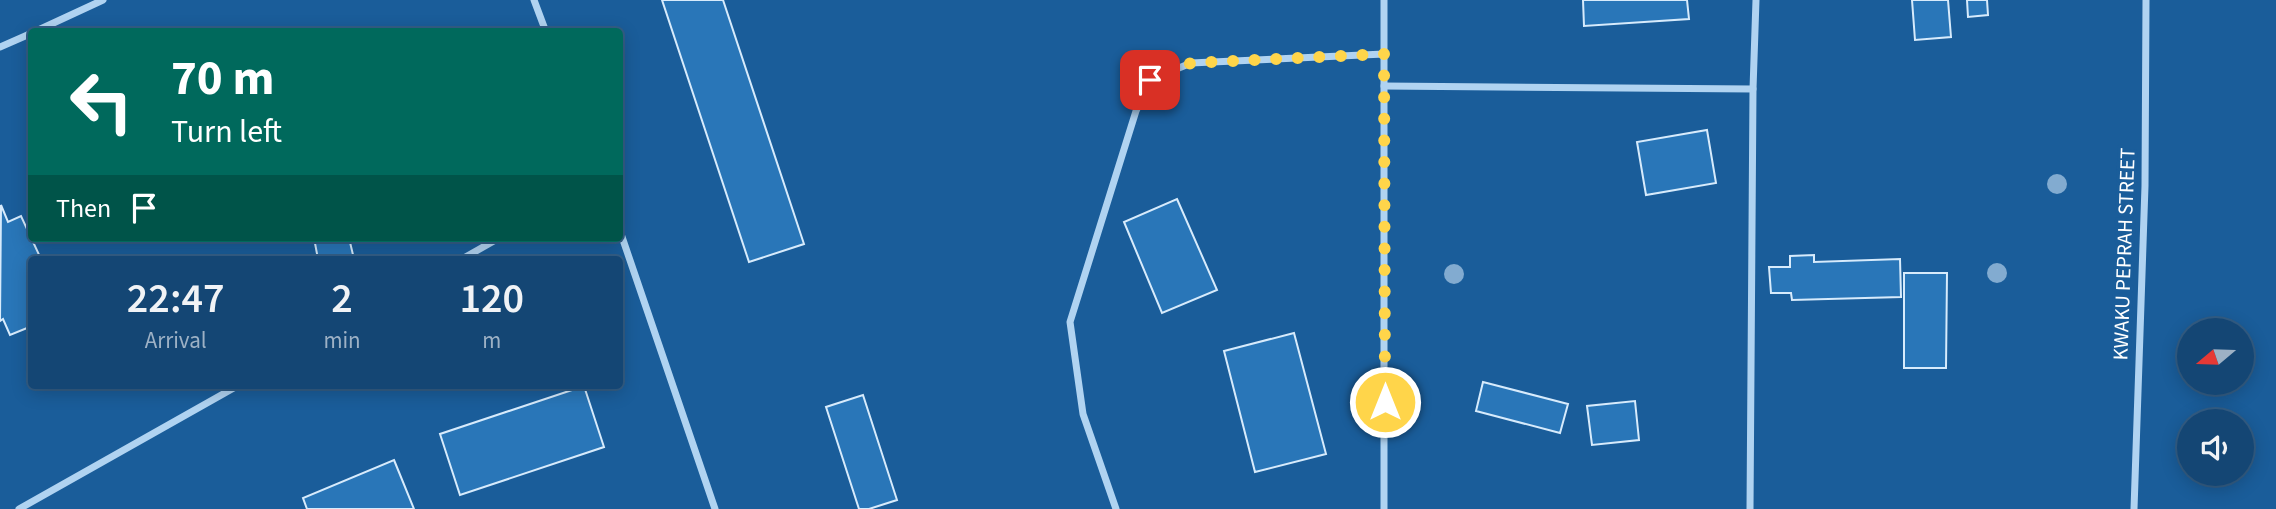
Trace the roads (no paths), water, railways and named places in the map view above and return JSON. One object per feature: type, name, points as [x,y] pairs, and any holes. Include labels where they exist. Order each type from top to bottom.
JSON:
[{"type":"street","points":[[42,28],[103,0]]},
{"type":"street","points":[[534,0],[544,28]]},
{"type":"street","points":[[1384,0],[1384,509]]},
{"type":"street","points":[[1749,509],[1756,0]]},
{"type":"street","name":"KWAKU PEPRAH STREET","points":[[2134,509],[2145,186],[2146,0]]},
{"type":"street","points":[[0,47],[28,34]]},
{"type":"street","points":[[1116,509],[1083,414],[1070,322],[1136,111],[1150,80],[1191,63],[1384,54]]},
{"type":"street","points":[[1384,86],[1753,89]]},
{"type":"street","points":[[623,240],[715,509]]},
{"type":"street","points":[[467,256],[492,242]]},
{"type":"street","points":[[19,509],[232,389]]}]
